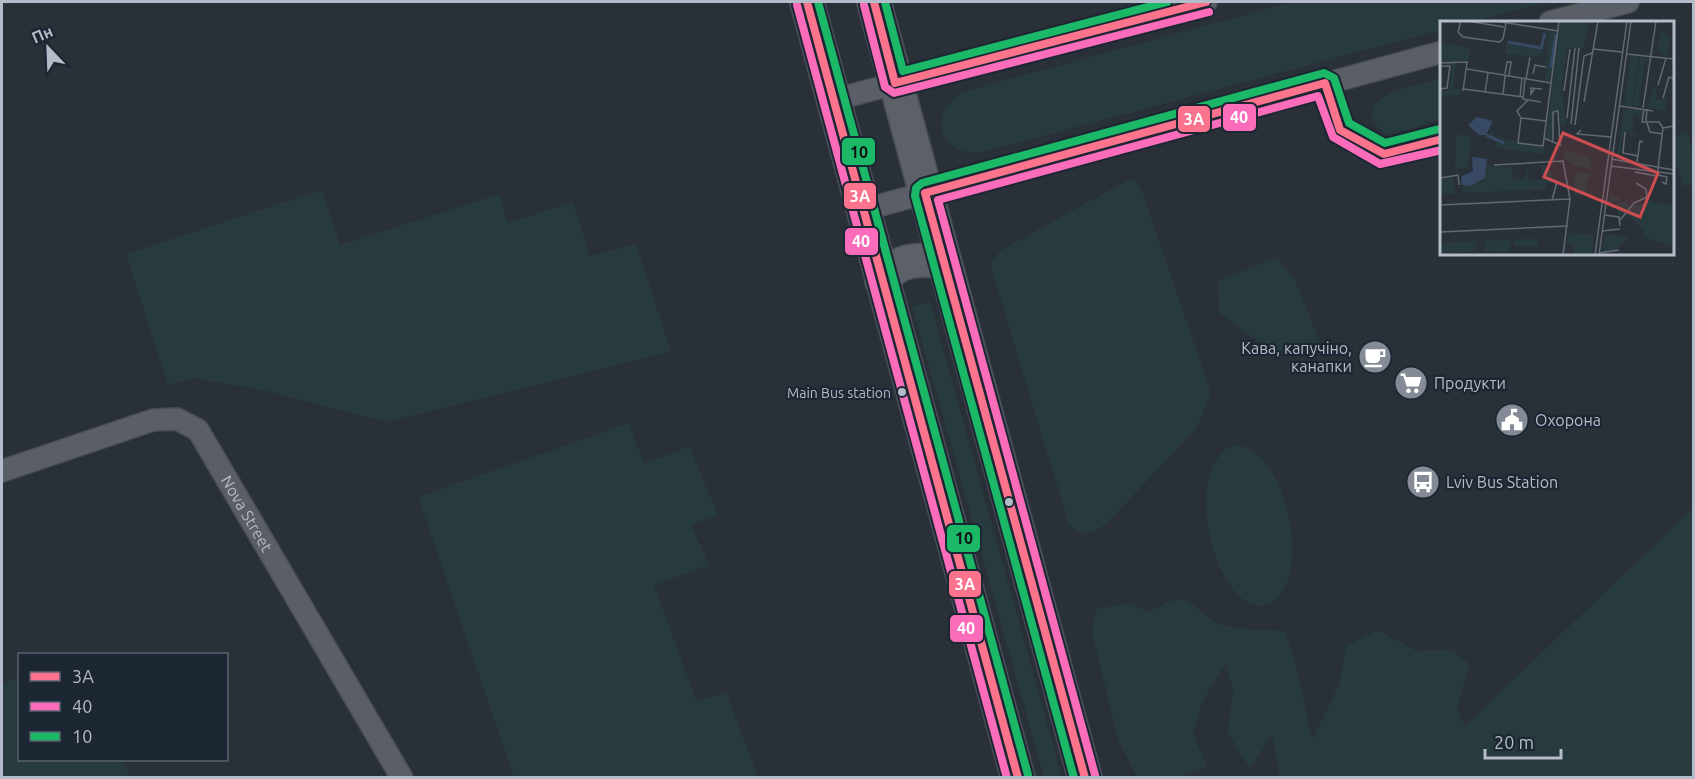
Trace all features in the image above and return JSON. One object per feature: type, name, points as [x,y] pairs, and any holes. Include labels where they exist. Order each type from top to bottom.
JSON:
[{"type":"main road","points":[[807,2],[1018,777]]},
{"type":"main road","points":[[874,2],[1085,777]]},
{"type":"main road","points":[[882,280],[890,269],[906,261],[944,261]]},
{"type":"street","points":[[833,100],[1206,2]]},
{"type":"street","points":[[1554,21],[1628,2]]},
{"type":"street","points":[[863,210],[1440,53]]},
{"type":"street","name":"Nova Street","points":[[2,471],[153,420],[177,419],[198,430],[402,777]]},
{"type":"green space","points":[[1292,2],[1549,2],[1474,21],[1440,21],[1440,30],[983,152],[968,152],[957,148],[948,142],[943,133],[941,123],[944,112],[951,101],[962,92]]},
{"type":"green space","points":[[1440,79],[1440,120],[1389,135],[1379,129],[1372,117],[1374,105],[1389,94]]},
{"type":"green space","points":[[1687,131],[1693,155],[1693,183],[1684,187],[1674,158],[1674,138]]},
{"type":"green space","points":[[1135,180],[1143,194],[1211,393],[1196,429],[1108,522],[1096,531],[1082,534],[1069,525],[990,264],[1001,250],[1126,181]]},
{"type":"green space","points":[[322,190],[340,245],[499,194],[508,223],[573,202],[590,256],[636,244],[671,352],[385,422],[267,391],[193,378],[168,385],[126,254]]},
{"type":"green space","points":[[1276,257],[1295,280],[1320,342],[1302,349],[1276,354],[1219,313],[1218,281]]},
{"type":"green space","points":[[930,302],[1062,777],[1044,777],[912,306]]},
{"type":"green space","points":[[629,423],[644,464],[689,446],[718,515],[691,525],[709,565],[654,585],[697,702],[726,692],[758,777],[514,777],[418,497]]},
{"type":"green space","points":[[1233,445],[1253,451],[1269,468],[1282,492],[1290,520],[1292,549],[1290,575],[1281,595],[1265,605],[1248,602],[1232,588],[1219,566],[1210,538],[1206,509],[1208,482],[1217,459]]},
{"type":"green space","points":[[1693,508],[1693,777],[1280,777],[1272,735],[1250,769],[1228,733],[1233,691],[1226,664],[1203,700],[1193,733],[1207,766],[1180,777],[1137,777],[1118,739],[1092,632],[1096,609],[1128,603],[1149,612],[1174,600],[1182,600],[1189,602],[1211,619],[1229,627],[1285,631],[1297,669],[1312,740],[1340,682],[1346,646],[1378,630],[1417,651],[1453,650],[1470,665],[1457,707],[1465,726]]},
{"type":"green space","points":[[18,676],[18,761],[122,761],[130,777],[2,777],[2,684]]},
{"type":"transit line","name":"3А","points":[[807,2],[1018,778]]},
{"type":"transit line","name":"10","points":[[818,2],[1028,775]]},
{"type":"transit line","name":"3А","points":[[874,2],[895,83],[1206,2]]},
{"type":"transit line","name":"10","points":[[885,2],[903,71],[1167,2]]},
{"type":"transit line","name":"40","points":[[797,5],[1007,778]]},
{"type":"transit line","name":"40","points":[[864,5],[885,87],[894,93],[1209,12]]},
{"type":"transit line","name":"10","points":[[1074,778],[915,196],[916,188],[922,183],[1324,73],[1334,78],[1349,123],[1385,143],[1439,129]]},
{"type":"transit line","name":"3А","points":[[1085,778],[925,193],[1325,83],[1340,130],[1384,154],[1440,140]]},
{"type":"transit line","name":"40","points":[[1095,775],[938,200],[1318,96],[1333,137],[1380,164],[1440,150]]},
{"type":"place","name":"Кава, капучіно, канапки","points":[[1375,357]]},
{"type":"place","name":"Продукти","points":[[1411,383]]},
{"type":"place","name":"Main Bus station","points":[[902,392]]},
{"type":"place","name":"Охорона","points":[[1512,420]]},
{"type":"place","name":"Lviv Bus Station","points":[[1423,482]]}]
